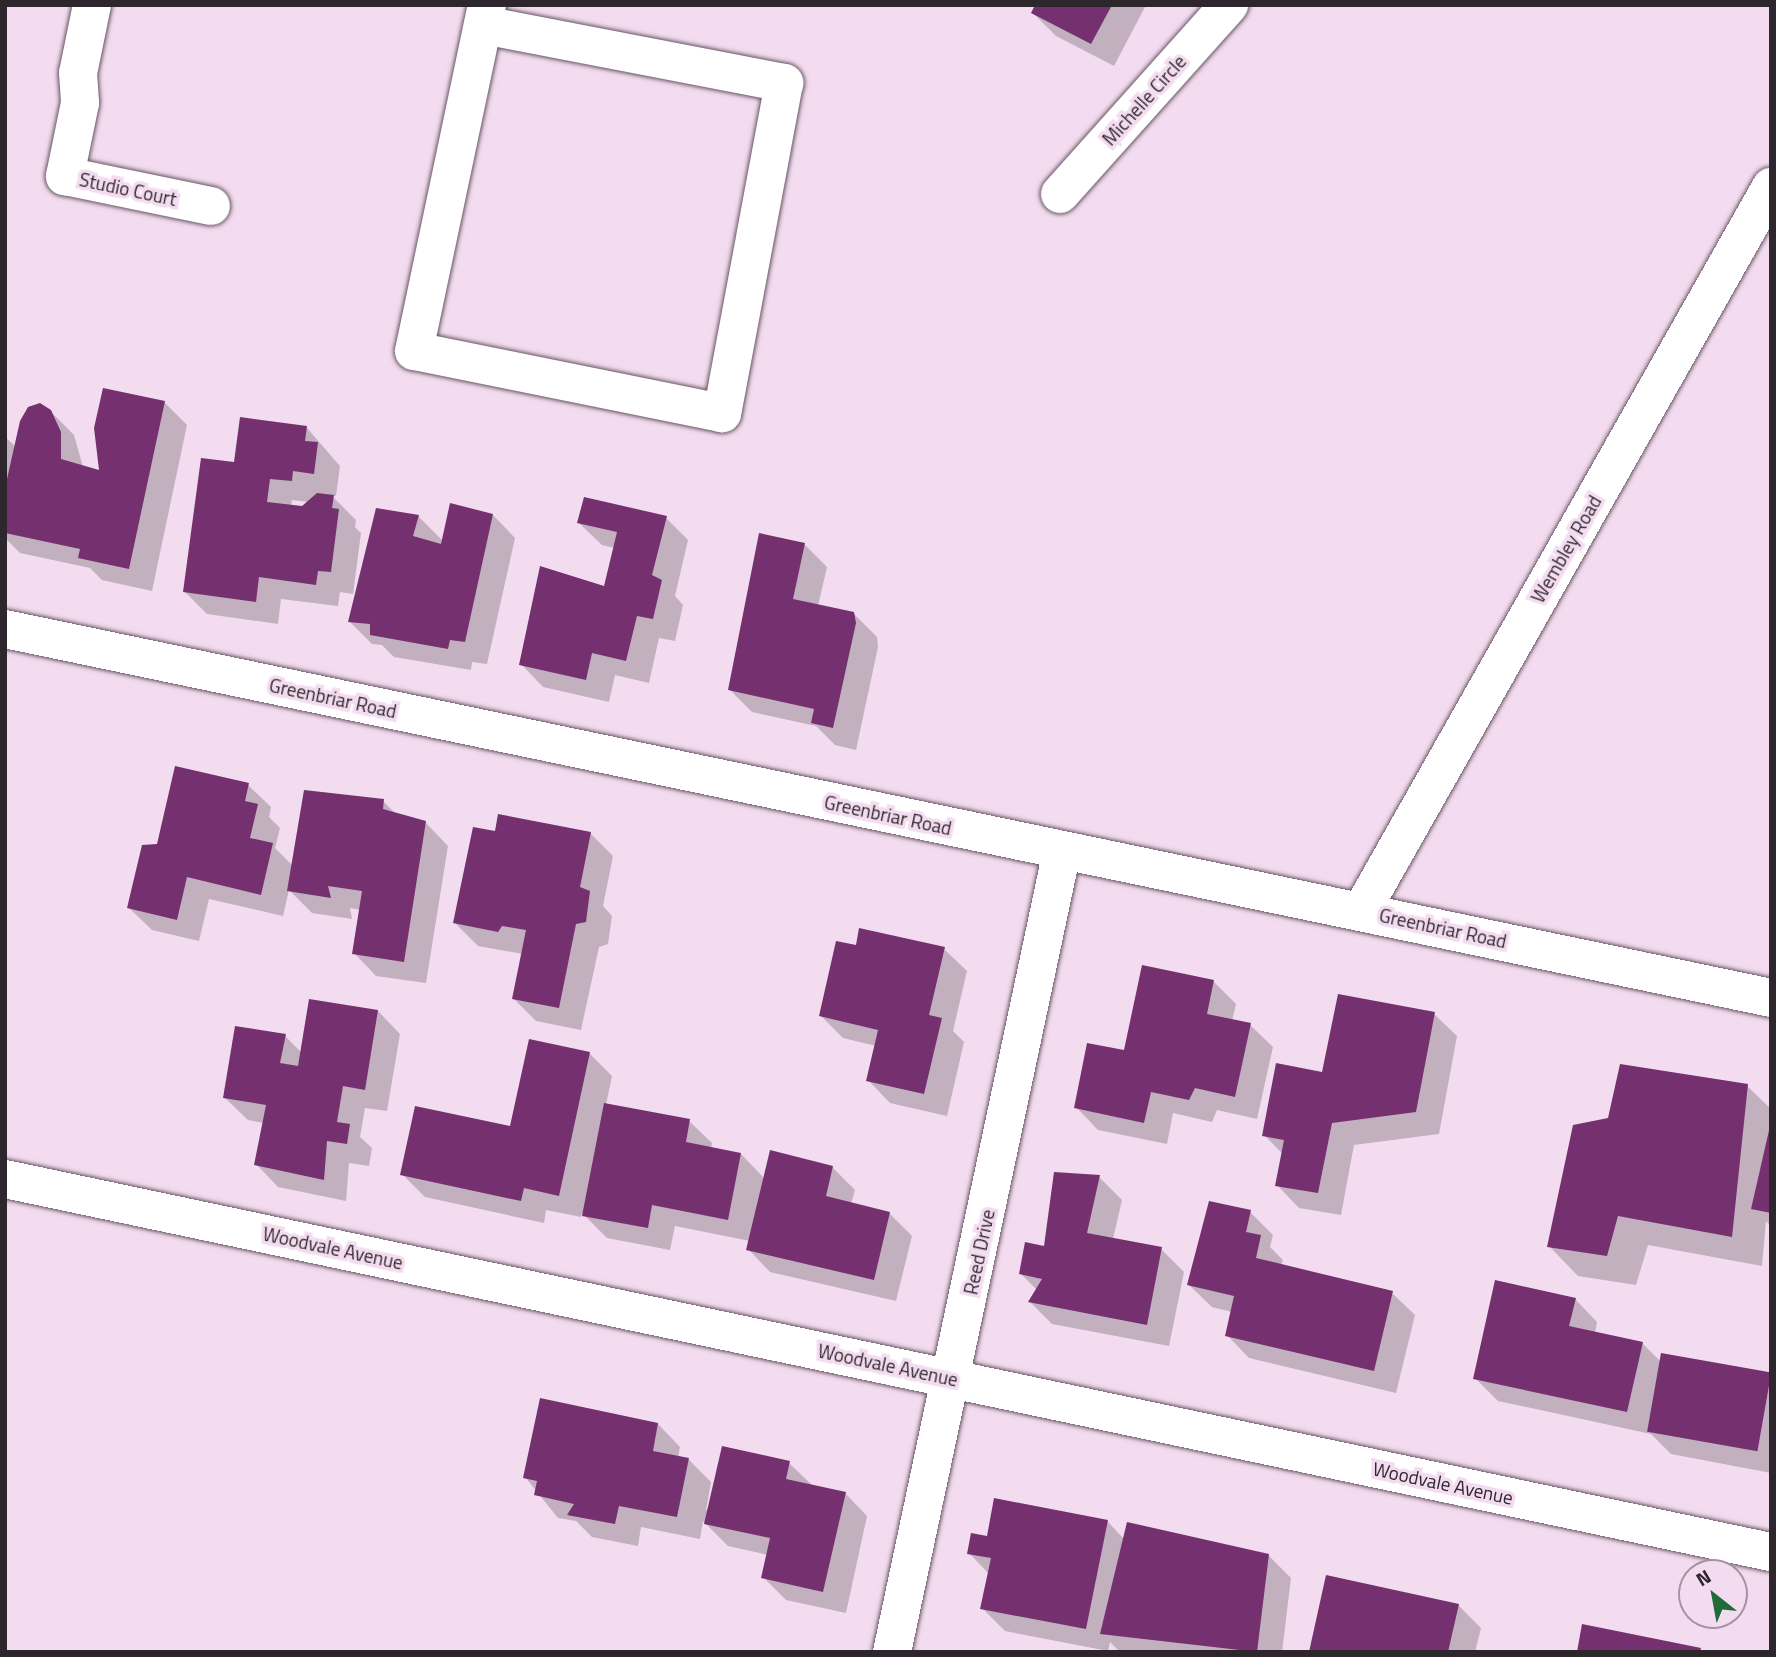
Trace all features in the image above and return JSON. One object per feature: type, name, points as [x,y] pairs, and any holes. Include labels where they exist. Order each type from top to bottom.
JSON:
[{"type":"street","name":"Studio Court","points":[[92,5],[78,73],[80,103],[65,176],[211,206]]},
{"type":"street","name":"Michelle Circle","points":[[1060,194],[1229,5]]},
{"type":"street","points":[[485,15],[784,83],[722,412],[414,351],[485,15]]},
{"type":"street","name":"Wembley Road","points":[[1362,910],[1771,187]]},
{"type":"street","name":"Greenbriar Road","points":[[5,629],[1062,851],[1362,910],[1771,998]]},
{"type":"street","name":"Reed Drive","points":[[892,1652],[953,1379],[1062,851]]},
{"type":"street","name":"Woodvale Avenue","points":[[5,1179],[1771,1552]]},
{"type":"building","points":[[1035,5],[1112,5],[1091,44],[1031,13]]},
{"type":"building","points":[[103,388],[165,401],[129,569],[78,558],[80,549],[5,533],[5,488],[20,421],[28,407],[40,403],[51,410],[61,432],[61,459],[99,470],[94,428]]},
{"type":"building","points":[[240,417],[307,426],[305,441],[318,442],[314,474],[293,471],[292,481],[270,479],[267,502],[302,506],[317,493],[334,495],[332,508],[339,509],[331,572],[318,571],[316,585],[259,577],[256,602],[183,592],[201,458],[234,462]]},
{"type":"building","points":[[584,497],[667,516],[652,575],[662,580],[653,619],[637,616],[626,661],[592,653],[586,680],[519,665],[540,566],[604,586],[617,532],[577,523]]},
{"type":"building","points":[[450,503],[493,514],[465,642],[450,640],[448,649],[370,635],[370,624],[348,622],[376,508],[419,515],[413,536],[441,544]]},
{"type":"building","points":[[759,533],[805,543],[793,599],[854,612],[856,623],[833,728],[811,723],[814,709],[728,690]]},
{"type":"building","points":[[175,766],[249,783],[245,801],[258,804],[250,838],[273,843],[261,895],[187,877],[177,920],[127,908],[142,845],[157,844]]},
{"type":"building","points":[[304,790],[384,799],[383,809],[426,821],[404,962],[352,954],[362,891],[328,886],[331,898],[287,891]]},
{"type":"building","points":[[498,814],[591,832],[580,887],[590,891],[586,922],[576,924],[559,1008],[512,999],[526,930],[502,926],[498,932],[453,923],[473,827],[495,831]]},
{"type":"building","points":[[859,928],[945,947],[929,1015],[942,1018],[924,1094],[866,1081],[878,1030],[819,1016],[836,941],[856,945]]},
{"type":"building","points":[[1142,965],[1214,980],[1207,1014],[1251,1023],[1235,1097],[1195,1088],[1189,1100],[1151,1092],[1144,1123],[1074,1108],[1087,1043],[1124,1050]]},
{"type":"building","points":[[1338,994],[1435,1012],[1416,1112],[1332,1123],[1318,1193],[1275,1186],[1284,1140],[1262,1136],[1276,1063],[1322,1072]]},
{"type":"building","points":[[309,999],[378,1010],[365,1090],[343,1086],[337,1122],[350,1124],[347,1144],[327,1141],[324,1180],[254,1165],[266,1105],[223,1098],[235,1026],[286,1034],[280,1063],[298,1066]]},
{"type":"building","points":[[529,1039],[590,1052],[559,1196],[524,1188],[521,1201],[400,1175],[415,1106],[510,1126]]},
{"type":"building","points":[[1620,1064],[1748,1084],[1732,1237],[1618,1216],[1607,1256],[1547,1247],[1573,1125],[1608,1118]]},
{"type":"building","points":[[604,1103],[690,1119],[686,1142],[741,1153],[728,1220],[652,1205],[648,1228],[582,1216]]},
{"type":"building","points":[[1771,1126],[1771,1213],[1751,1209]]},
{"type":"building","points":[[770,1150],[833,1166],[826,1196],[890,1212],[874,1280],[746,1250]]},
{"type":"building","points":[[1054,1172],[1100,1175],[1087,1233],[1162,1247],[1147,1325],[1028,1302],[1042,1279],[1019,1274],[1025,1242],[1044,1246]]},
{"type":"building","points":[[1209,1201],[1251,1210],[1246,1232],[1261,1235],[1256,1258],[1393,1291],[1374,1371],[1225,1336],[1234,1296],[1187,1285]]},
{"type":"building","points":[[1495,1280],[1576,1298],[1569,1326],[1643,1342],[1627,1412],[1473,1379]]},
{"type":"building","points":[[1661,1353],[1771,1372],[1757,1451],[1647,1432]]},
{"type":"building","points":[[540,1398],[658,1423],[653,1451],[689,1458],[677,1517],[619,1506],[615,1524],[567,1515],[574,1504],[534,1495],[537,1481],[523,1478]]},
{"type":"building","points":[[722,1446],[790,1461],[786,1479],[846,1492],[823,1592],[761,1578],[770,1538],[704,1524]]},
{"type":"building","points":[[994,1498],[1108,1520],[1086,1629],[980,1609],[991,1558],[967,1554],[971,1533],[987,1536]]},
{"type":"building","points":[[1127,1522],[1269,1554],[1257,1652],[1100,1634]]},
{"type":"building","points":[[1326,1575],[1459,1604],[1448,1652],[1309,1652]]},
{"type":"building","points":[[1582,1624],[1701,1648],[1700,1652],[1577,1652]]}]
